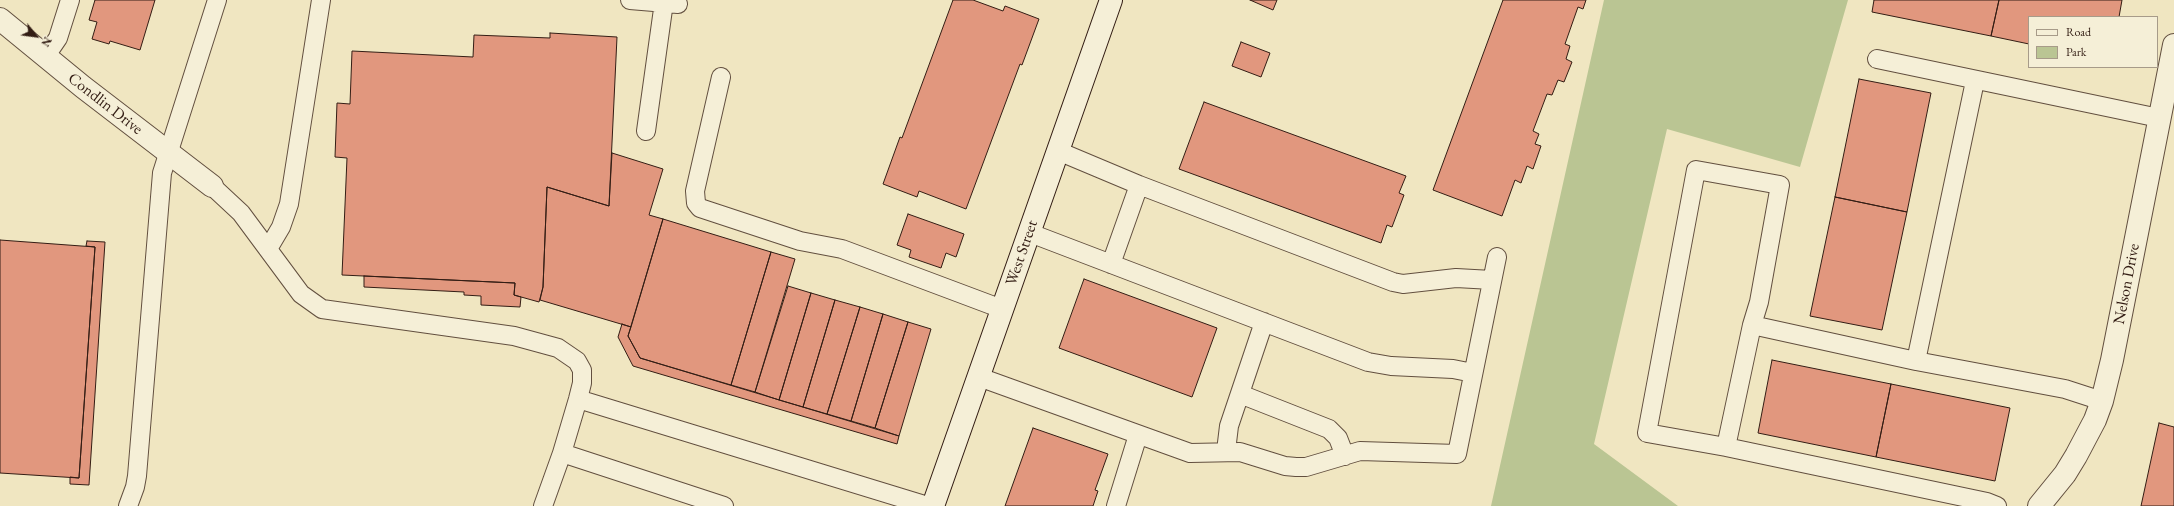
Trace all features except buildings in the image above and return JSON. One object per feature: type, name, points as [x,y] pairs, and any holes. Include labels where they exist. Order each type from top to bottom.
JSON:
[{"type":"street","name":"West Street","points":[[934,506],[1111,0]]},
{"type":"street","name":"Condlin Drive","points":[[0,19],[45,56],[212,186]]},
{"type":"street","name":"Nelson Drive","points":[[2039,506],[2065,474],[2076,456],[2102,401],[2112,360],[2174,46]]},
{"type":"lane","points":[[45,56],[58,38],[70,0]]},
{"type":"lane","points":[[128,506],[135,488],[137,476],[160,182],[167,152],[217,0]]},
{"type":"lane","points":[[268,249],[281,227],[289,204],[321,0]]},
{"type":"lane","points":[[630,0],[671,3],[646,131]]},
{"type":"lane","points":[[1877,59],[1975,81],[2159,118]]},
{"type":"lane","points":[[721,77],[695,191],[696,204],[700,208],[800,241],[842,249],[1002,309]]},
{"type":"lane","points":[[1916,361],[1975,81]]},
{"type":"lane","points":[[1058,151],[1139,185],[1393,282],[1414,284],[1469,278],[1492,280]]},
{"type":"lane","points":[[1726,447],[1752,325],[1759,302],[1780,185],[1696,170],[1647,433],[1726,447],[1987,502],[1997,506]]},
{"type":"lane","points":[[1111,264],[1139,185]]},
{"type":"lane","points":[[212,186],[241,213],[301,294],[322,309],[473,329],[514,336],[558,348],[577,361],[582,370],[582,383],[562,453],[543,506]]},
{"type":"lane","points":[[1030,233],[1368,362],[1391,366],[1453,369],[1473,373]]},
{"type":"lane","points":[[979,377],[1190,453],[1226,451],[1240,452],[1285,466],[1296,467],[1306,467],[1360,451],[1457,454],[1497,257]]},
{"type":"lane","points":[[1226,451],[1227,435],[1264,322]]},
{"type":"lane","points":[[1752,325],[1916,361],[2065,389],[2102,401]]},
{"type":"lane","points":[[1240,394],[1329,429],[1338,438],[1345,456]]},
{"type":"lane","points":[[578,399],[928,506]]},
{"type":"lane","points":[[1116,506],[1138,435]]},
{"type":"lane","points":[[562,453],[713,504]]},
{"type":"green space","points":[[1604,0],[1848,0],[1800,167],[1667,129],[1594,444],[1678,506],[1491,506]]}]
